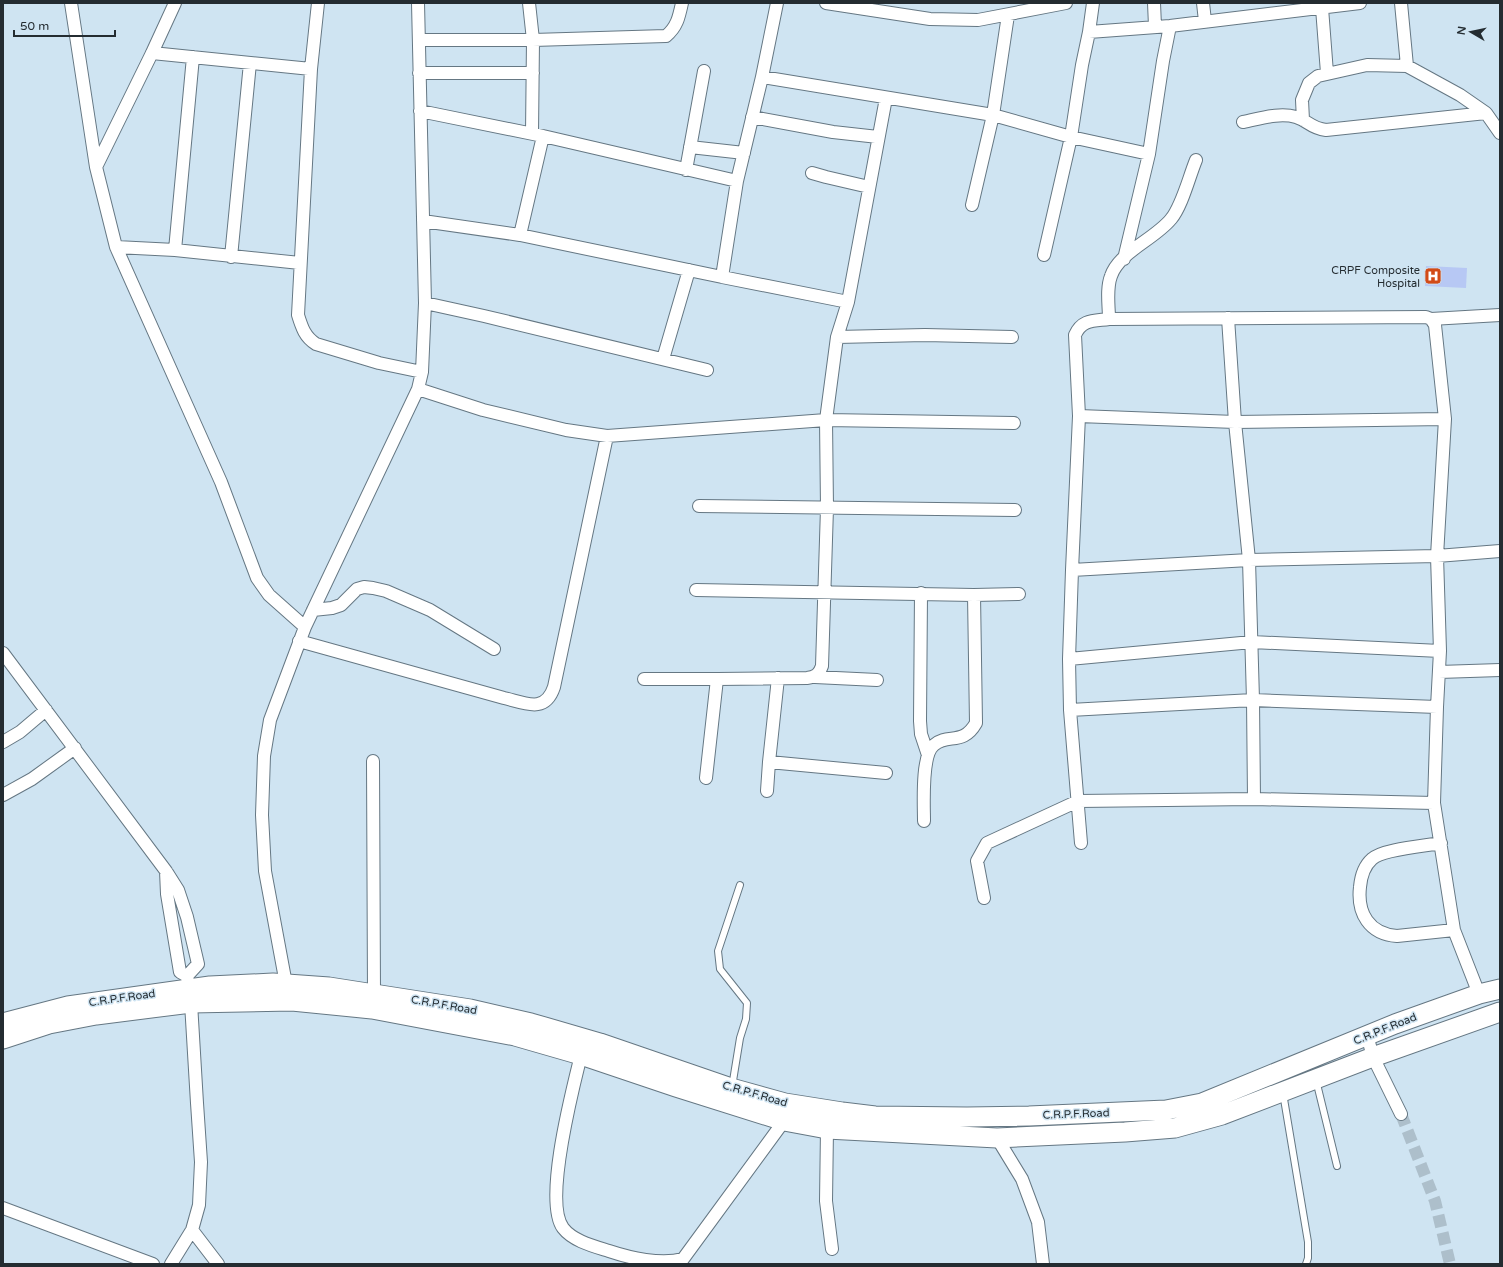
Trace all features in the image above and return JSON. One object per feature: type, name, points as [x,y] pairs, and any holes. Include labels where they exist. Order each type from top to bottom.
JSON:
[{"type":"main road","name":"C.R.P.F.Road","points":[[3,1022],[68,1006],[210,986],[286,984],[329,987],[470,1009],[531,1023],[600,1043],[731,1088],[785,1104],[876,1116],[967,1117],[1098,1114],[1166,1110],[1202,1103],[1367,1035],[1479,994],[1500,990]]},
{"type":"main road","name":"C.R.P.F.Road","points":[[3,1039],[49,1024],[96,1015],[189,990],[372,1008],[515,1036],[581,1055],[784,1121],[827,1129],[997,1138],[1126,1132],[1175,1128],[1222,1115],[1373,1057],[1500,1012]]},
{"type":"street","points":[[71,3],[96,167],[116,247],[221,482],[257,578],[269,595],[305,627]]},
{"type":"street","points":[[96,167],[175,3]]},
{"type":"street","points":[[318,3],[311,69],[298,315],[302,327],[309,339],[316,344],[379,363],[422,372]]},
{"type":"street","points":[[286,984],[265,871],[262,815],[264,763],[270,720],[305,627],[418,390],[422,372],[425,303],[419,72],[419,3]]},
{"type":"street","points":[[520,235],[538,134],[533,72],[533,40],[529,3]]},
{"type":"street","points":[[419,40],[533,40],[666,36],[673,31],[678,20],[682,3]]},
{"type":"street","points":[[722,277],[737,181],[762,76],[777,3]]},
{"type":"street","points":[[826,3],[930,19],[978,20],[1066,3]]},
{"type":"street","points":[[1044,255],[1072,137],[1093,3]]},
{"type":"street","points":[[1154,3],[1155,26]]},
{"type":"street","points":[[1202,3],[1205,21]]},
{"type":"street","points":[[1089,32],[1170,26],[1360,3]]},
{"type":"street","points":[[1401,3],[1407,66]]},
{"type":"street","points":[[1322,8],[1322,28],[1327,73]]},
{"type":"street","points":[[972,205],[993,115],[1008,15]]},
{"type":"street","points":[[1124,259],[1149,154],[1163,61],[1170,26]]},
{"type":"street","points":[[152,53],[311,69]]},
{"type":"street","points":[[175,250],[193,57]]},
{"type":"street","points":[[231,257],[250,63]]},
{"type":"street","points":[[1303,120],[1302,100],[1309,83],[1318,76],[1367,65],[1407,66],[1460,95],[1486,113],[1500,133]]},
{"type":"street","points":[[686,170],[704,71]]},
{"type":"street","points":[[419,72],[533,72]]},
{"type":"street","points":[[762,76],[993,115],[1072,137],[1149,154]]},
{"type":"street","points":[[815,677],[822,666],[827,508],[826,420],[837,337],[848,302],[886,98]]},
{"type":"street","points":[[420,111],[538,134],[737,181]]},
{"type":"street","points":[[1243,122],[1280,116],[1294,117],[1303,120],[1316,129],[1326,130],[1486,113]]},
{"type":"street","points":[[752,117],[834,132],[878,137]]},
{"type":"street","points":[[690,147],[744,153]]},
{"type":"street","points":[[1109,319],[1109,288],[1111,276],[1115,268],[1170,220],[1176,210],[1196,160]]},
{"type":"street","points":[[812,173],[869,187]]},
{"type":"street","points":[[423,221],[520,235],[848,302]]},
{"type":"street","points":[[116,247],[175,250],[300,263]]},
{"type":"street","points":[[664,359],[689,270]]},
{"type":"street","points":[[425,303],[707,370]]},
{"type":"street","points":[[1431,320],[1500,315]]},
{"type":"street","points":[[1081,843],[1070,710],[1072,570],[1078,416],[1076,335],[1079,328],[1085,322],[1109,319],[1426,317],[1435,325],[1445,419],[1437,556],[1440,651],[1434,803],[1454,930],[1479,994]]},
{"type":"street","points":[[1228,318],[1235,422],[1249,560],[1252,642],[1254,799]]},
{"type":"street","points":[[837,337],[926,335],[1012,337]]},
{"type":"street","points":[[418,390],[482,410],[566,430],[607,436],[826,420],[1014,423]]},
{"type":"street","points":[[1078,416],[1235,422],[1445,419]]},
{"type":"street","points":[[299,641],[504,698],[529,704],[538,705],[544,703],[551,697],[554,687],[607,436]]},
{"type":"street","points":[[699,506],[1015,510]]},
{"type":"street","points":[[1072,570],[1249,560],[1437,556],[1500,551]]},
{"type":"street","points":[[313,610],[332,608],[341,605],[357,589],[364,587],[373,588],[386,591],[430,610],[494,649]]},
{"type":"street","points":[[696,590],[974,595],[1019,594]]},
{"type":"street","points":[[921,594],[920,721],[921,734],[928,755]]},
{"type":"street","points":[[924,821],[925,775],[930,750],[940,741],[966,736],[976,723],[974,595]]},
{"type":"street","points":[[1070,659],[1252,642],[1440,651]]},
{"type":"street","points":[[3,653],[166,871],[178,890],[187,917],[198,964],[189,990]]},
{"type":"street","points":[[1439,672],[1500,670]]},
{"type":"street","points":[[644,679],[815,677],[877,680]]},
{"type":"street","points":[[767,791],[778,678]]},
{"type":"street","points":[[706,778],[717,679]]},
{"type":"street","points":[[1070,710],[1253,700],[1437,707]]},
{"type":"street","points":[[3,742],[20,732],[46,710]]},
{"type":"street","points":[[3,795],[32,779],[75,748]]},
{"type":"street","points":[[373,761],[374,993]]},
{"type":"street","points":[[769,762],[886,773]]},
{"type":"street","points":[[984,898],[977,861],[987,842],[1078,801],[1254,799],[1434,803]]},
{"type":"street","points":[[1441,844],[1384,852],[1372,858],[1364,870],[1360,882],[1360,908],[1366,921],[1380,933],[1388,936],[1454,930]]},
{"type":"street","points":[[166,871],[167,894],[180,972],[189,990],[201,1162],[200,1205],[192,1230],[171,1264]]},
{"type":"street","points":[[1367,1035],[1373,1057],[1401,1114]]},
{"type":"street","points":[[581,1055],[559,1159],[557,1203],[559,1219],[563,1228],[581,1241],[619,1255],[664,1262],[683,1259],[784,1121]]},
{"type":"street","points":[[827,1129],[826,1201],[832,1249]]},
{"type":"street","points":[[997,1138],[1022,1179],[1038,1222],[1043,1264]]},
{"type":"street","points":[[3,1208],[152,1264]]},
{"type":"street","points":[[192,1230],[218,1264]]},
{"type":"lane","points":[[731,1088],[740,1038],[746,1019],[747,1003],[720,969],[718,950],[740,885]]},
{"type":"lane","points":[[1316,1079],[1337,1166]]},
{"type":"lane","points":[[1282,1092],[1308,1242],[1308,1258],[1306,1264]]},
{"type":"building","points":[[1426,266],[1467,268],[1466,288],[1425,286]]},
{"type":"tunnel","points":[[1401,1114],[1435,1201],[1450,1264]]},
{"type":"place","name":"CRPF Composite Hospital","points":[[1433,276]]}]
